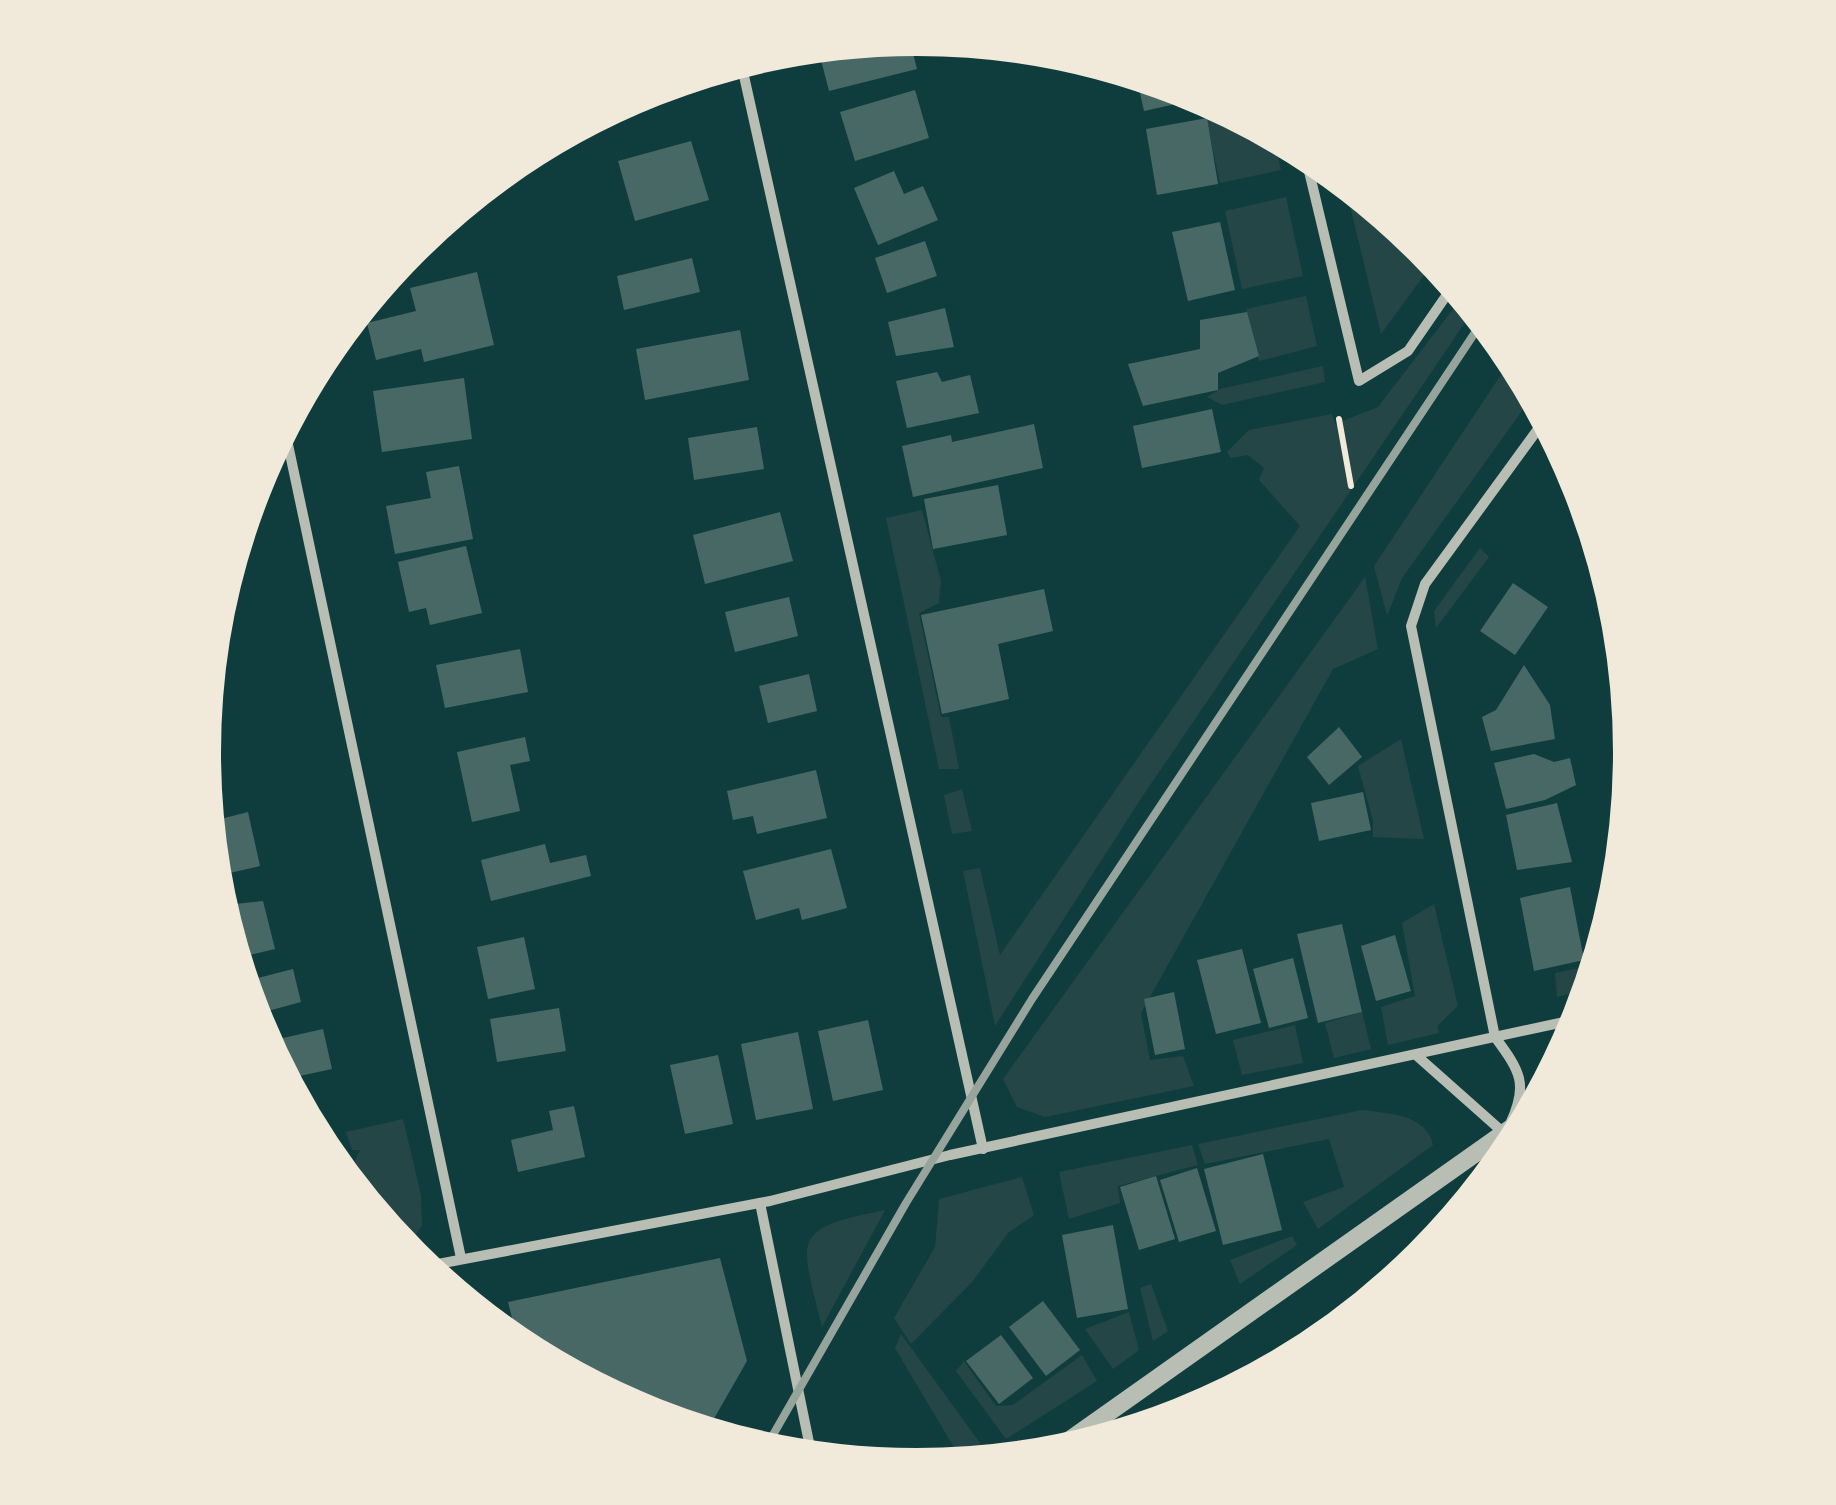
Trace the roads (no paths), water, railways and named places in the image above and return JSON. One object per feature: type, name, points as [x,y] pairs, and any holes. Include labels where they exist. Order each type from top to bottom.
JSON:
[{"type":"street","points":[[743,72],[983,1149]]},
{"type":"street","points":[[1308,168],[1359,380],[1408,350],[1449,293]]},
{"type":"street","points":[[1505,1134],[1521,1101],[1520,1076],[1495,1037],[1411,626],[1425,584],[1540,427]]},
{"type":"street","points":[[288,442],[462,1258]]},
{"type":"street","points":[[437,1264],[760,1203],[983,1149],[1567,1020]]},
{"type":"street","points":[[1416,1055],[1505,1134]]},
{"type":"street","points":[[1071,1438],[1510,1130]]},
{"type":"street","points":[[760,1203],[809,1446]]},
{"type":"railway","points":[[770,1439],[906,1203],[1032,999],[1478,329]]}]
